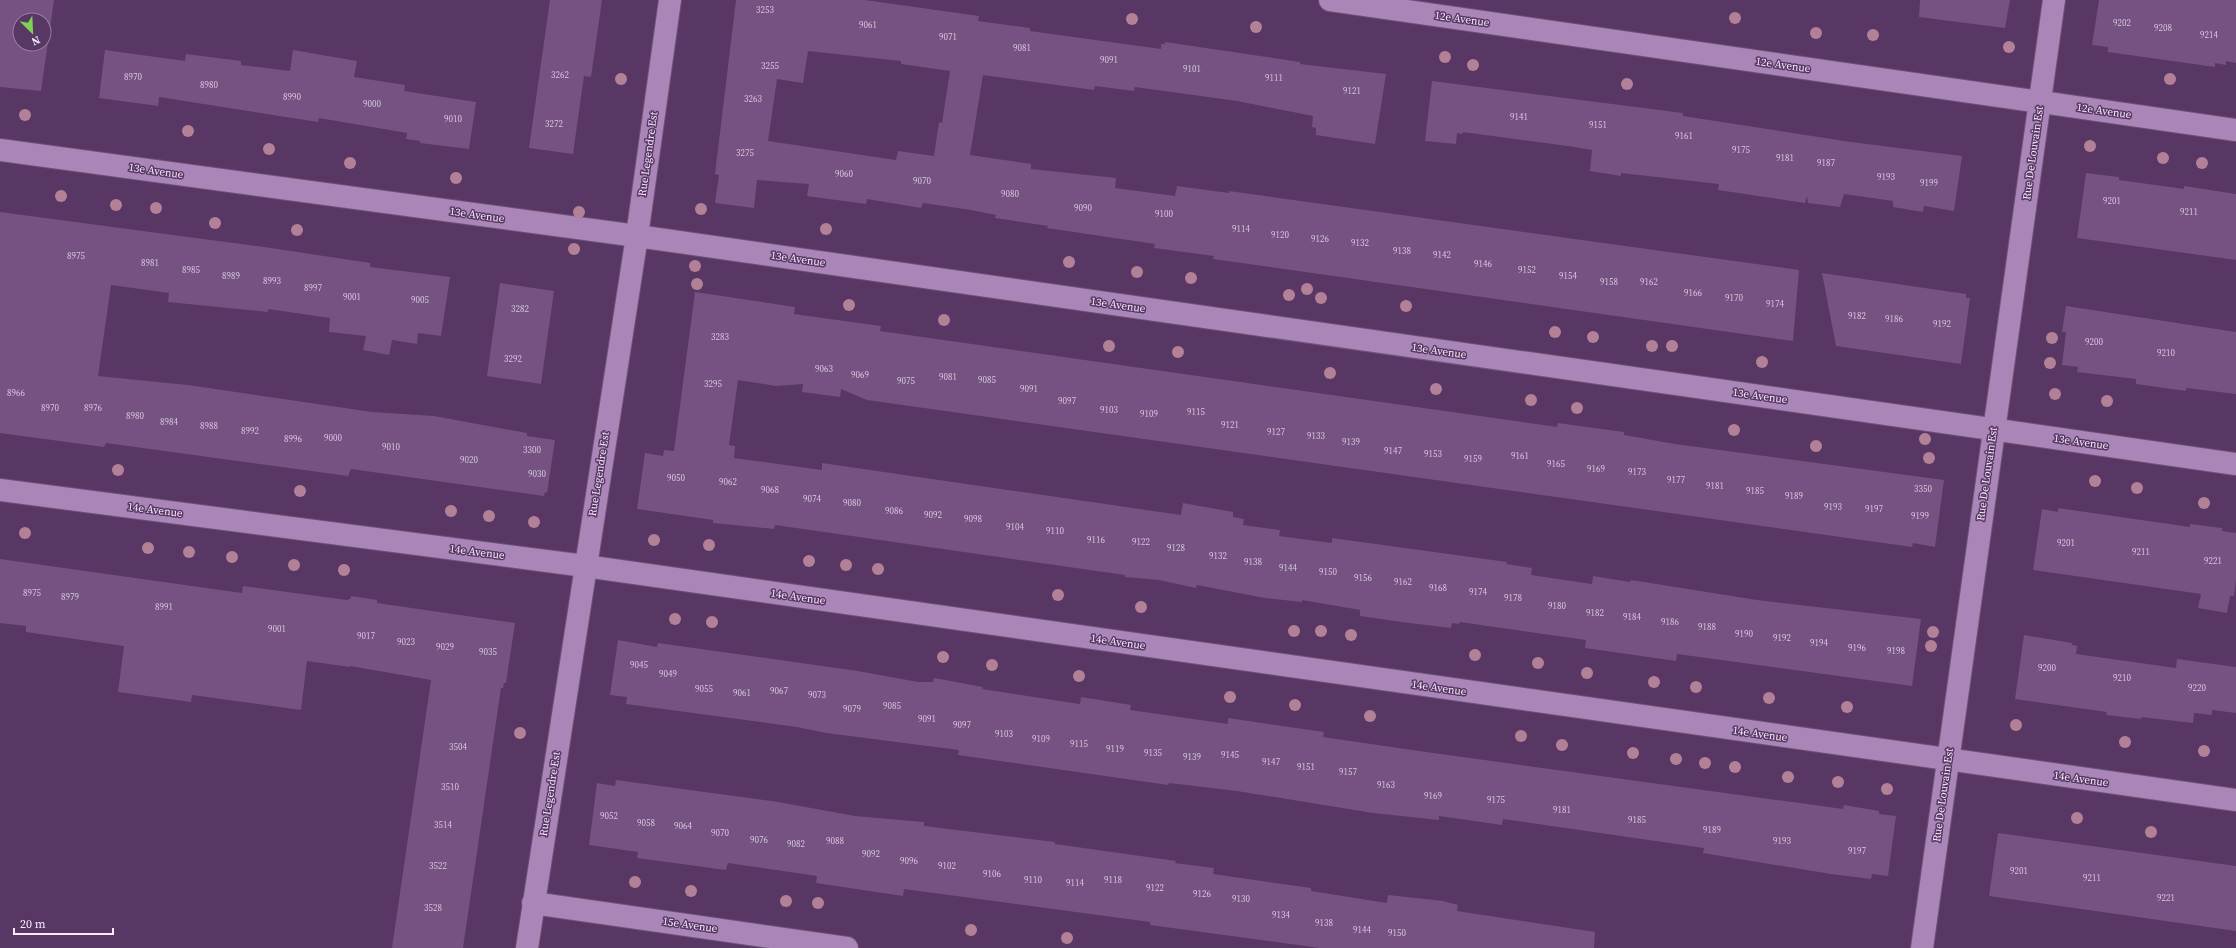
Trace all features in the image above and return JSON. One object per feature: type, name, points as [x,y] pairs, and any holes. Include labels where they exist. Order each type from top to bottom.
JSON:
[{"type":"street","name":"Rue Legendre Est","points":[[527,948],[637,236],[670,0]]},
{"type":"street","name":"12e Avenue","points":[[1330,0],[2236,130]]},
{"type":"street","name":"Rue De Louvain Est","points":[[1922,948],[2054,0]]},
{"type":"street","name":"13e Avenue","points":[[0,150],[637,236],[2236,464]]},
{"type":"street","name":"14e Avenue","points":[[0,490],[585,566],[1948,761],[2236,800]]},
{"type":"street","name":"15e Avenue","points":[[533,903],[847,948]]},
{"type":"building","points":[[0,0],[54,0],[52,14],[52,12],[12,12],[12,52],[47,52],[41,91],[0,87]]},
{"type":"building","points":[[550,0],[602,0],[591,77],[584,76],[573,154],[529,148]]},
{"type":"building","points":[[736,0],[865,0],[979,16],[978,21],[1030,28],[1030,31],[1161,49],[1161,44],[1165,44],[1165,42],[1300,62],[1300,64],[1386,74],[1375,144],[1316,135],[1316,128],[1312,127],[1313,116],[1237,101],[1135,87],[1134,91],[1095,86],[1094,90],[983,75],[970,155],[1031,164],[1031,169],[1116,178],[1115,188],[1175,196],[1177,186],[1229,193],[1229,191],[1799,270],[1793,341],[1213,259],[1214,256],[1154,248],[1155,244],[1047,228],[1048,226],[995,218],[996,215],[971,210],[923,203],[921,208],[867,199],[866,204],[807,196],[809,184],[757,180],[754,208],[715,203],[719,175],[715,174]],"holes":[[[808,51],[901,61],[901,64],[950,71],[942,123],[939,122],[934,156],[898,151],[896,160],[768,141],[777,79],[803,83]]]},
{"type":"building","points":[[1920,0],[2010,0],[2005,28],[1919,17]]},
{"type":"building","points":[[2099,0],[2236,0],[2236,63],[2226,61],[2226,65],[2215,63],[2215,67],[2108,52],[2108,47],[2092,45]]},
{"type":"building","points":[[105,50],[185,61],[186,54],[241,61],[241,65],[290,71],[293,50],[357,61],[354,77],[405,85],[404,91],[476,102],[469,149],[420,143],[420,141],[406,139],[407,133],[319,118],[318,122],[159,97],[158,106],[99,98]]},
{"type":"building","points":[[1432,81],[1683,113],[1683,116],[1851,142],[1962,156],[1954,211],[1924,206],[1923,212],[1893,207],[1893,201],[1844,194],[1840,207],[1808,203],[1807,196],[1805,203],[1718,190],[1719,184],[1621,173],[1621,176],[1590,171],[1592,150],[1463,132],[1462,134],[1457,133],[1456,144],[1425,141]]},
{"type":"building","points":[[2086,173],[2119,177],[2119,180],[2184,189],[2184,186],[2236,194],[2236,260],[2077,238]]},
{"type":"building","points":[[0,212],[271,248],[370,263],[370,267],[450,277],[441,336],[418,333],[417,344],[392,340],[389,355],[363,350],[366,336],[329,332],[330,318],[268,309],[268,312],[168,302],[169,293],[111,285],[98,376],[188,385],[372,412],[434,416],[527,433],[527,436],[555,440],[547,493],[545,492],[544,496],[351,469],[348,476],[106,443],[104,447],[0,433]]},
{"type":"building","points":[[1822,273],[1966,294],[1966,298],[1970,298],[1961,364],[1836,346]]},
{"type":"building","points":[[500,283],[554,291],[541,384],[487,376]]},
{"type":"building","points":[[695,292],[795,307],[794,314],[881,326],[880,331],[1557,427],[1558,423],[1624,432],[1624,435],[1675,444],[1944,480],[1935,547],[1913,543],[1912,547],[867,400],[841,389],[840,397],[802,392],[803,384],[776,386],[738,380],[729,445],[735,446],[734,458],[822,470],[822,463],[1181,515],[1183,503],[1233,512],[1233,517],[1244,519],[1243,525],[1280,530],[1279,536],[1332,543],[1332,538],[1507,562],[1506,564],[1532,568],[1531,575],[1592,584],[1593,576],[1630,582],[1631,580],[1757,600],[1921,619],[1912,686],[1677,654],[1676,661],[1585,648],[1586,640],[1460,622],[1459,624],[1452,623],[1451,628],[1409,623],[1360,616],[1360,610],[1302,600],[1302,602],[1265,598],[1197,585],[1196,588],[1159,580],[1125,577],[1125,575],[775,525],[774,529],[713,523],[713,520],[637,509],[645,453],[663,456],[664,450],[674,451]]},
{"type":"building","points":[[2066,306],[2236,332],[2236,394],[2186,388],[2186,391],[2136,384],[2136,379],[2077,372],[2078,367],[2062,365],[2066,332],[2062,332]]},
{"type":"building","points":[[2058,508],[2190,527],[2190,524],[2222,528],[2222,531],[2236,533],[2236,580],[2234,596],[2230,596],[2227,613],[2198,608],[2201,594],[2033,570],[2042,509],[2058,512]]},
{"type":"building","points":[[0,559],[242,593],[243,586],[347,600],[350,599],[351,596],[377,600],[377,603],[515,623],[506,683],[504,683],[503,688],[501,688],[463,948],[392,948],[431,680],[350,666],[307,661],[301,710],[192,695],[191,702],[118,692],[124,646],[26,632],[26,626],[0,623]]},
{"type":"building","points":[[2024,635],[2072,643],[2072,645],[2077,646],[2076,654],[2176,668],[2177,659],[2236,667],[2236,713],[2212,710],[2212,715],[2194,713],[2193,723],[2141,717],[2141,719],[2106,715],[2107,712],[2015,699]]},
{"type":"building","points":[[618,640],[657,647],[658,643],[858,671],[918,682],[933,682],[934,678],[983,687],[982,689],[1080,704],[1081,697],[1131,705],[1130,710],[1228,724],[1228,718],[1324,732],[1323,737],[1426,752],[1843,809],[1844,805],[1879,811],[1879,814],[1896,816],[1888,876],[1872,874],[1871,879],[1831,874],[1703,853],[1704,848],[1503,819],[1502,825],[1439,816],[1439,820],[1373,813],[1237,791],[1169,783],[1168,785],[958,755],[959,750],[826,733],[797,727],[626,704],[627,697],[610,695]]},
{"type":"building","points":[[616,780],[778,802],[855,816],[924,822],[924,826],[1055,842],[1055,844],[1176,861],[1175,863],[1214,868],[1213,874],[1311,888],[1311,891],[1387,903],[1388,895],[1443,901],[1458,905],[1457,911],[1595,932],[1594,948],[1320,948],[1150,925],[1150,922],[904,889],[903,896],[816,883],[817,876],[728,863],[726,870],[637,858],[638,852],[589,845],[597,783],[615,786]]},
{"type":"building","points":[[1998,833],[2236,866],[2236,931],[1989,896]]}]
